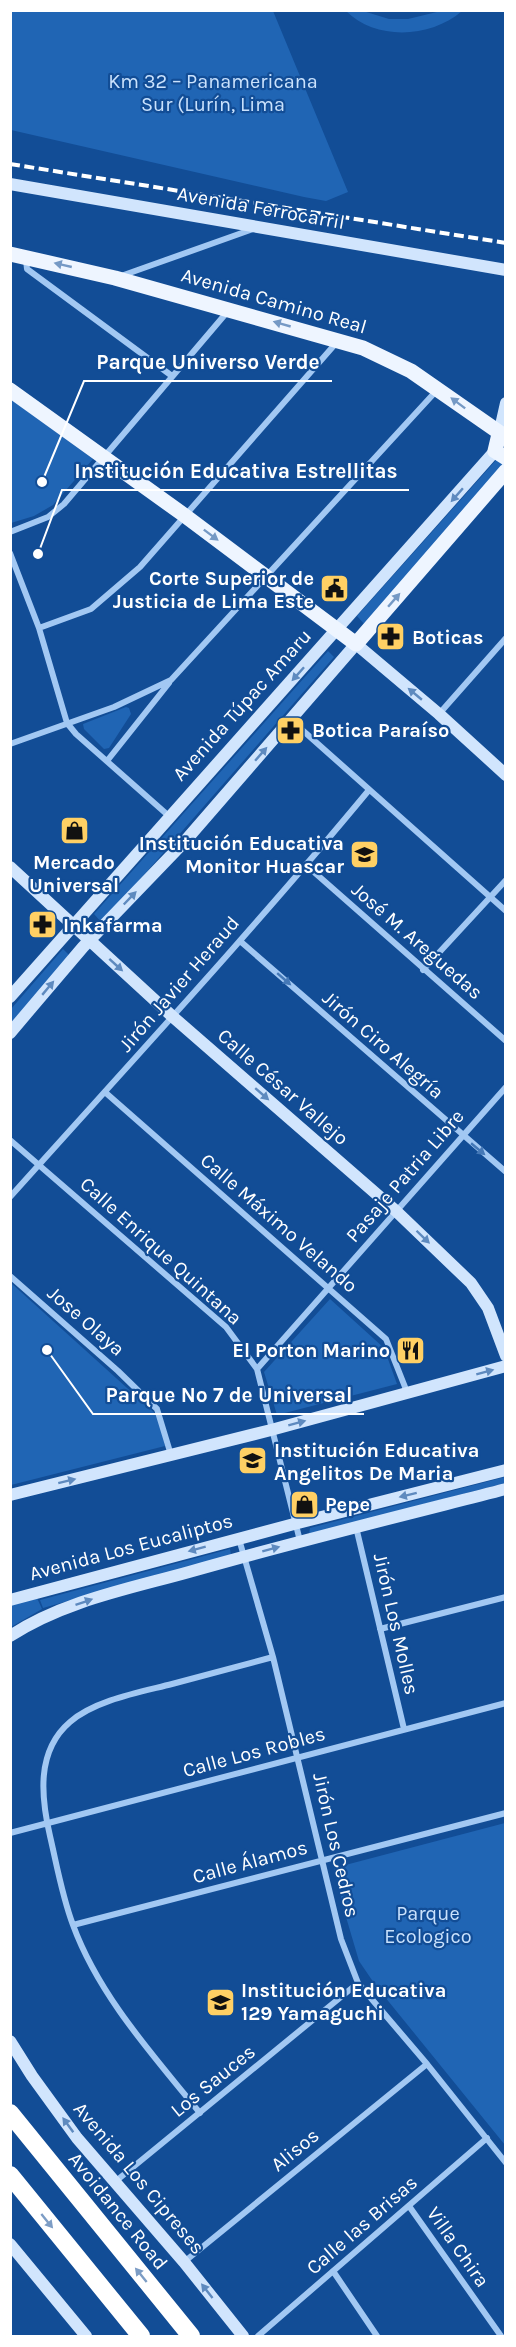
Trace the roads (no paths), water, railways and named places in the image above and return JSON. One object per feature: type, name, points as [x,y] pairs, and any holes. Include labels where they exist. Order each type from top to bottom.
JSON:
[{"type":"highway","name":"Avoidance Road","points":[[10,2113],[191,2337]]},
{"type":"highway","points":[[10,2175],[141,2337]]},
{"type":"main road","name":"Avenida Camino Real","points":[[18,255],[115,278],[338,340],[386,357],[438,388],[502,435]]},
{"type":"main road","points":[[10,390],[184,515],[356,644],[506,471]]},
{"type":"main road","name":"Avenida Túpac Amaru","points":[[500,454],[502,435]]},
{"type":"street","name":"Avenida Ferrocarril","points":[[10,184],[506,270]]},
{"type":"street","points":[[115,278],[258,227]]},
{"type":"street","points":[[18,255],[27,269],[172,376]]},
{"type":"street","points":[[10,532],[48,517],[64,504],[230,310]]},
{"type":"street","points":[[39,628],[91,609],[140,567],[338,340]]},
{"type":"street","points":[[107,761],[171,680],[438,388]]},
{"type":"street","name":"Avenida Túpac Amaru","points":[[502,435],[506,403]]},
{"type":"street","name":"Avenida Túpac Amaru","points":[[10,997],[338,630],[500,454]]},
{"type":"street","points":[[10,553],[39,628],[67,723],[76,734],[170,817]]},
{"type":"street","points":[[439,714],[506,638]]},
{"type":"street","points":[[10,1033],[89,940],[186,840],[356,644],[439,714],[506,775]]},
{"type":"street","points":[[10,744],[114,707],[171,680]]},
{"type":"street","points":[[290,720],[506,911]]},
{"type":"street","name":"Jirón Javier Heraud","points":[[10,1197],[106,1093],[306,866],[369,790]]},
{"type":"street","name":"José M. Areguedas","points":[[306,866],[506,1041]]},
{"type":"street","name":"Calle César Vallejo","points":[[10,867],[173,1017],[396,1211],[471,1283],[488,1308],[506,1356]]},
{"type":"street","points":[[423,970],[506,880]]},
{"type":"street","name":"Jirón Ciro Alegría","points":[[240,941],[461,1136],[506,1172]]},
{"type":"street","name":"Pasaje Patria Libre","points":[[257,1369],[506,1087]]},
{"type":"street","name":"Calle Máximo Velando","points":[[106,1093],[386,1339],[408,1393]]},
{"type":"street","name":"Calle Enrique Quintana","points":[[10,1140],[226,1327],[257,1369],[300,1541]]},
{"type":"street","name":"Jose Olaya","points":[[10,1276],[118,1371],[157,1409],[171,1455]]},
{"type":"street","points":[[10,1495],[271,1430],[506,1366]]},
{"type":"street","name":"Avenida Los Eucaliptos","points":[[10,1599],[506,1470]]},
{"type":"street","name":"Avenida Los Eucaliptos","points":[[10,1636],[58,1611],[101,1596],[300,1541],[506,1489]]},
{"type":"street","name":"Jirón Los Molles","points":[[356,1527],[404,1730]]},
{"type":"street","name":"Jirón Los Cedros","points":[[239,1538],[273,1657],[341,1939],[358,1983],[427,2064],[506,2163]]},
{"type":"street","points":[[380,1629],[506,1597]]},
{"type":"street","points":[[200,2113],[117,2006],[98,1975],[73,1925],[47,1823],[43,1800],[44,1768],[49,1752],[60,1733],[70,1722],[86,1711],[130,1695],[273,1657]]},
{"type":"street","name":"Calle Los Robles","points":[[10,1833],[506,1703]]},
{"type":"street","name":"Calle Álamos","points":[[73,1925],[506,1813]]},
{"type":"street","name":"Los Sauces","points":[[116,2181],[358,1983]]},
{"type":"street","name":"Avenida Los Cipreses","points":[[10,2041],[77,2138],[184,2262],[243,2337]]},
{"type":"street","name":"Alisos","points":[[184,2262],[427,2064]]},
{"type":"street","name":"Calle las Brisas","points":[[258,2337],[487,2138]]},
{"type":"street","name":"Villa Chira","points":[[409,2206],[501,2337]]},
{"type":"street","points":[[10,2244],[86,2337]]},
{"type":"street","points":[[333,2271],[377,2337]]},
{"type":"railway","points":[[10,164],[506,243]]},
{"type":"place","name":"Parque Universo Verde","points":[[42,482]]},
{"type":"place","name":"Institución Educativa Estrellitas","points":[[38,554]]},
{"type":"place","name":"Corte Superior de Justicia de Lima Este","points":[[335,589]]},
{"type":"place","name":"Boticas","points":[[391,637]]},
{"type":"place","name":"Botica Paraíso","points":[[291,730]]},
{"type":"place","name":"Mercado Universal","points":[[74,831]]},
{"type":"place","name":"Institución Educativa Monitor Huascar","points":[[365,854]]},
{"type":"place","name":"Inkafarma","points":[[42,925]]},
{"type":"place","name":"Parque Nº 7 de Universal","points":[[47,1350]]},
{"type":"place","name":"El Porton Marino","points":[[411,1350]]},
{"type":"place","name":"Institución Educativa Angelitos De Maria","points":[[253,1461]]},
{"type":"place","name":"Pepe","points":[[304,1504]]},
{"type":"place","name":"Institución Educativa 129 Yamaguchi","points":[[220,2002]]},
{"type":"park label","name":"Km 32 – Panamericana Sur (Lurín, Lima","points":[[213,92]]},
{"type":"park label","name":"Parque Ecologico","points":[[428,1924]]}]
